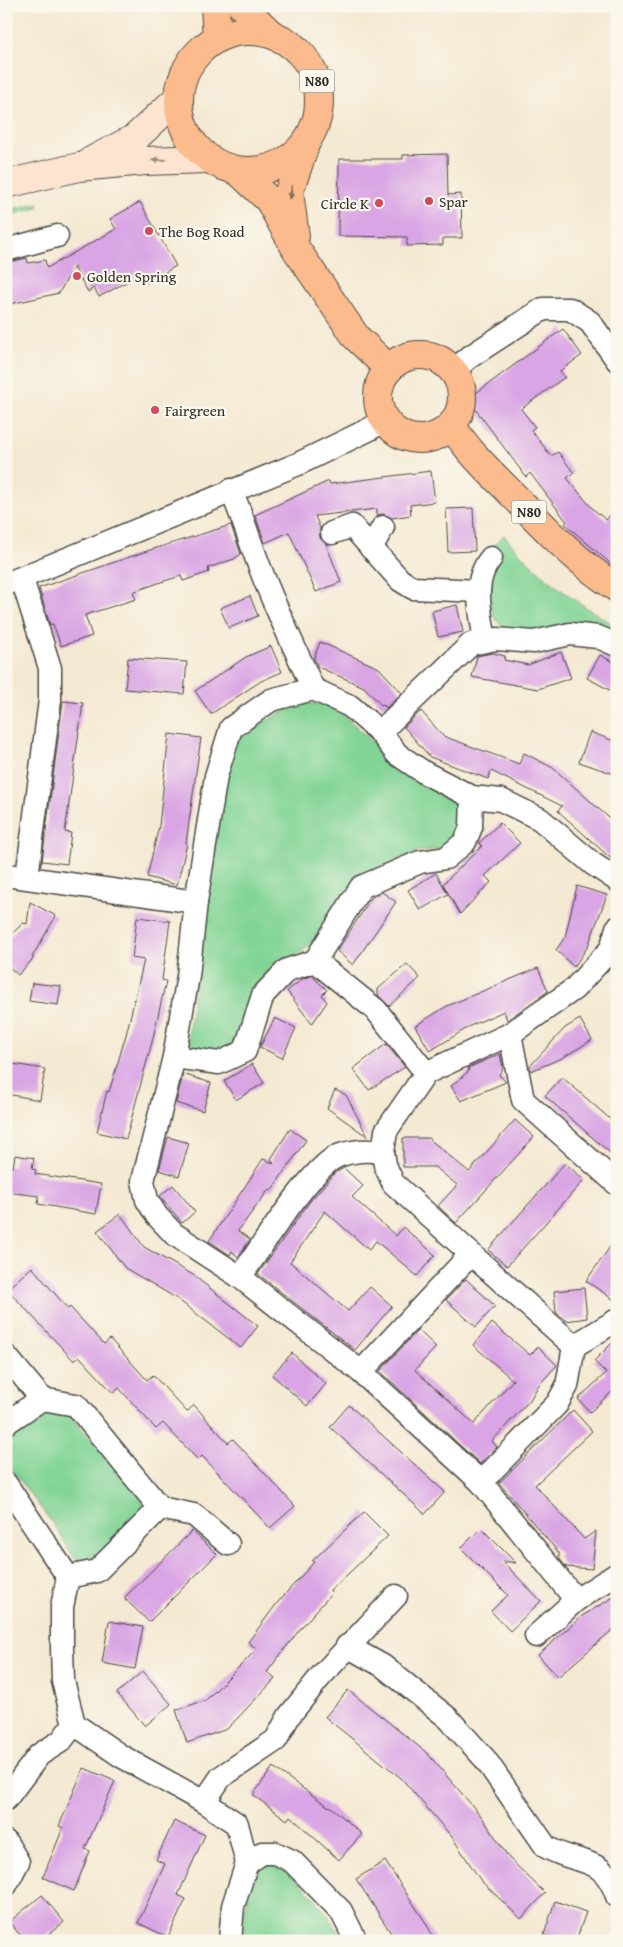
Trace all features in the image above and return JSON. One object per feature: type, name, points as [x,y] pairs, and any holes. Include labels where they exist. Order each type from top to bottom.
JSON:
[{"type":"main road","points":[[215,6],[217,38]]},
{"type":"main road","name":"N80","points":[[242,6],[271,34]]},
{"type":"main road","name":"N80","points":[[296,249],[290,192],[305,145],[316,125],[320,103],[317,80],[307,60],[291,44],[271,34],[253,30],[235,32],[217,38],[202,48],[190,62],[182,79],[178,98],[181,121],[191,142],[207,159],[223,167],[240,172],[264,170],[287,161],[305,145]]},
{"type":"main road","name":"N80","points":[[240,172],[269,200],[296,249],[356,337],[388,369]]},
{"type":"main road","points":[[422,354],[434,356],[445,362],[454,371],[461,384],[463,399],[460,413],[452,426],[435,436],[416,439],[403,436],[392,428],[384,418],[379,406],[378,393],[381,380],[388,369],[398,360],[422,354]]},
{"type":"main road","name":"N80","points":[[452,426],[465,446],[557,540],[600,577],[617,588]]},
{"type":"street","points":[[79,168],[135,138],[178,98]]},
{"type":"street","points":[[6,184],[79,168],[146,161],[207,159]]},
{"type":"street","points":[[6,250],[57,236]]},
{"type":"street","points":[[454,371],[468,358],[543,309],[570,309],[590,322],[617,360]]},
{"type":"street","points":[[196,902],[17,876],[50,700],[50,668],[14,581],[298,464],[370,429],[384,418]]},
{"type":"street","points":[[232,490],[262,575],[313,689]]},
{"type":"street","points":[[332,533],[352,526],[400,580],[413,588],[479,591]]},
{"type":"street","points":[[372,548],[383,527]]},
{"type":"street","points":[[485,641],[479,580],[483,568],[491,558]]},
{"type":"street","points":[[380,732],[471,644],[496,639],[534,642],[570,634],[598,637],[617,645]]},
{"type":"street","points":[[576,1600],[481,1482],[361,1372],[240,1277],[174,1234],[157,1216],[147,1200],[143,1181],[174,1057],[188,976],[196,902],[216,776],[231,728],[271,700],[313,689],[350,706],[380,732],[397,754],[426,774],[472,797],[501,800],[540,819],[593,864],[617,880]]},
{"type":"street","points":[[174,1057],[219,1063],[245,1051],[263,995],[287,970],[315,961],[361,887],[420,862],[446,858],[465,842],[471,827],[472,797]]},
{"type":"street","points":[[574,1346],[393,1183],[384,1165],[383,1152],[386,1131],[426,1073],[510,1034],[574,989],[614,952],[617,928]]},
{"type":"street","points":[[315,961],[376,1010],[426,1073]]},
{"type":"street","points":[[510,1034],[522,1100],[617,1184]]},
{"type":"street","points":[[240,1277],[315,1173],[336,1156],[360,1149],[383,1152]]},
{"type":"street","points":[[361,1372],[471,1254]]},
{"type":"street","points":[[481,1482],[557,1404],[567,1386],[574,1346],[617,1320]]},
{"type":"street","points":[[6,1356],[42,1399],[76,1406],[160,1508],[194,1515],[228,1544]]},
{"type":"street","points":[[6,1423],[42,1399]]},
{"type":"street","points":[[6,1484],[68,1576],[62,1607],[63,1681],[74,1724],[121,1756],[204,1802],[237,1824],[246,1863],[233,1906],[230,1941]]},
{"type":"street","points":[[68,1576],[97,1571],[160,1508]]},
{"type":"street","points":[[536,1636],[576,1600],[617,1574]]},
{"type":"street","points":[[204,1802],[221,1776],[276,1740],[290,1716],[347,1646],[396,1596]]},
{"type":"street","points":[[347,1646],[383,1666],[448,1718],[485,1759],[546,1847],[560,1855],[600,1868],[611,1879],[617,1896]]},
{"type":"street","points":[[6,1799],[39,1755],[61,1741],[74,1724]]},
{"type":"street","points":[[6,1842],[18,1862],[6,1885]]},
{"type":"street","points":[[246,1863],[262,1853],[275,1852],[292,1861],[341,1910],[356,1941]]},
{"type":"green space","points":[[38,203],[38,208],[6,216],[6,210]]},
{"type":"green space","points":[[504,535],[528,561],[556,586],[586,608],[617,626],[617,638],[590,626],[574,622],[551,629],[526,633],[510,630],[499,624],[489,600],[488,551]]},
{"type":"green space","points":[[298,703],[333,705],[400,768],[459,802],[463,815],[462,828],[455,839],[443,849],[420,851],[360,875],[309,946],[284,966],[225,1054],[199,1054],[188,1046],[189,1028],[222,777],[235,739]]},
{"type":"green space","points":[[51,1409],[68,1414],[138,1490],[143,1504],[143,1511],[92,1559],[80,1560],[74,1557],[53,1524],[6,1462],[6,1440],[9,1436]]},
{"type":"green space","points":[[270,1865],[292,1876],[313,1896],[331,1919],[344,1941],[235,1941],[255,1871],[262,1866]]},
{"type":"building","points":[[447,154],[448,195],[461,194],[462,238],[443,238],[443,245],[407,246],[407,237],[338,236],[339,159],[403,159],[403,155]]},
{"type":"building","points":[[140,202],[176,266],[146,283],[141,274],[99,297],[94,288],[88,292],[74,267],[59,293],[6,305],[6,263],[27,258],[28,263],[45,260],[47,268],[116,229],[110,219]]},
{"type":"building","points":[[563,329],[582,355],[560,371],[565,377],[521,409],[535,427],[531,430],[551,456],[558,452],[574,473],[567,478],[592,508],[606,520],[617,507],[617,569],[565,524],[567,522],[530,473],[526,477],[468,399]]},
{"type":"building","points":[[431,471],[435,502],[410,505],[411,515],[392,518],[383,514],[377,515],[377,509],[315,516],[320,528],[320,538],[326,544],[341,582],[316,592],[289,532],[265,543],[255,515],[329,481],[330,484]]},
{"type":"building","points":[[473,508],[475,551],[448,552],[446,509]]},
{"type":"building","points":[[231,525],[241,554],[234,559],[208,568],[209,572],[183,581],[181,576],[133,592],[136,599],[85,615],[92,636],[61,646],[53,624],[50,625],[39,588]]},
{"type":"building","points":[[250,596],[258,616],[229,628],[220,608]]},
{"type":"building","points":[[457,605],[463,632],[438,637],[432,611]]},
{"type":"building","points":[[320,642],[379,668],[402,693],[386,708],[364,687],[318,667],[314,658]]},
{"type":"building","points":[[271,646],[282,672],[261,681],[211,714],[195,691],[246,657]]},
{"type":"building","points":[[561,652],[571,678],[538,689],[472,677],[477,656],[493,653],[505,656],[504,660],[528,665]]},
{"type":"building","points":[[600,655],[617,664],[617,694],[587,678]]},
{"type":"building","points":[[128,658],[187,662],[184,694],[125,689]]},
{"type":"building","points":[[63,701],[83,703],[65,832],[71,833],[67,864],[42,861]]},
{"type":"building","points":[[421,711],[443,736],[519,764],[524,753],[553,768],[617,825],[617,864],[558,811],[562,806],[491,771],[488,779],[430,757],[404,727]]},
{"type":"building","points":[[590,732],[617,742],[617,775],[579,762]]},
{"type":"building","points":[[169,734],[201,738],[187,844],[177,885],[147,877],[159,826]]},
{"type":"building","points":[[500,823],[520,843],[485,876],[491,882],[460,914],[443,884],[482,846],[479,843]]},
{"type":"building","points":[[436,873],[448,894],[420,910],[408,890]]},
{"type":"building","points":[[577,886],[607,895],[588,946],[574,967],[556,950],[565,937]]},
{"type":"building","points":[[382,892],[396,902],[353,965],[337,951],[372,897]]},
{"type":"building","points":[[30,902],[56,916],[32,957],[34,958],[18,975],[6,964],[6,940],[23,923],[27,924]]},
{"type":"building","points":[[137,917],[170,921],[162,980],[166,981],[126,1139],[97,1132],[107,1091],[109,1092],[126,1035],[144,960],[132,958]]},
{"type":"building","points":[[407,964],[420,978],[389,1006],[378,995],[378,989]]},
{"type":"building","points":[[538,968],[548,991],[507,1020],[504,1011],[472,1025],[430,1051],[415,1026],[447,1006]]},
{"type":"building","points":[[312,976],[327,990],[322,995],[327,1002],[312,1024],[287,991],[304,978]]},
{"type":"building","points":[[32,983],[61,986],[58,1005],[29,1001]]},
{"type":"building","points":[[275,1018],[296,1028],[282,1058],[260,1047]]},
{"type":"building","points":[[580,1019],[592,1040],[562,1058],[531,1071],[530,1066],[565,1028]]},
{"type":"building","points":[[386,1044],[405,1067],[369,1090],[353,1069]]},
{"type":"building","points":[[500,1054],[503,1068],[499,1075],[506,1082],[461,1101],[451,1086],[469,1071],[468,1068]]},
{"type":"building","points":[[6,1063],[45,1069],[40,1100],[6,1094]]},
{"type":"building","points":[[252,1064],[264,1083],[236,1100],[224,1081]]},
{"type":"building","points":[[183,1074],[211,1083],[203,1111],[176,1103]]},
{"type":"building","points":[[562,1077],[617,1125],[617,1159],[545,1096]]},
{"type":"building","points":[[335,1090],[346,1095],[368,1137],[327,1108]]},
{"type":"building","points":[[515,1120],[534,1137],[456,1223],[438,1206],[457,1185],[435,1167],[403,1167],[403,1138],[428,1138],[469,1172]]},
{"type":"building","points":[[290,1129],[306,1140],[271,1191],[269,1189],[238,1231],[250,1239],[238,1257],[232,1251],[230,1255],[209,1241],[263,1159],[274,1163],[271,1159]]},
{"type":"building","points":[[168,1137],[189,1143],[179,1176],[159,1170]]},
{"type":"building","points":[[15,1155],[34,1158],[32,1169],[36,1170],[35,1174],[101,1184],[96,1214],[38,1204],[39,1196],[6,1192],[6,1166],[13,1167]]},
{"type":"building","points":[[565,1163],[584,1180],[507,1266],[488,1250]]},
{"type":"building","points":[[344,1168],[363,1186],[352,1197],[396,1236],[403,1227],[435,1255],[417,1276],[376,1241],[369,1250],[325,1211],[290,1262],[348,1311],[370,1287],[392,1306],[355,1350],[258,1274],[311,1200],[335,1173]]},
{"type":"building","points":[[173,1185],[195,1212],[182,1223],[160,1196]]},
{"type":"building","points":[[120,1214],[144,1247],[193,1275],[258,1326],[241,1348],[176,1298],[125,1268],[97,1231]]},
{"type":"building","points":[[617,1237],[617,1302],[586,1281]]},
{"type":"building","points":[[32,1267],[68,1309],[70,1307],[104,1344],[110,1339],[147,1380],[153,1375],[187,1412],[194,1405],[228,1443],[233,1439],[295,1506],[270,1528],[202,1456],[198,1460],[163,1423],[156,1429],[119,1388],[113,1393],[79,1356],[74,1361],[7,1289]]},
{"type":"building","points":[[466,1279],[495,1306],[476,1327],[446,1300]]},
{"type":"building","points":[[584,1288],[587,1318],[566,1321],[556,1312],[554,1291]]},
{"type":"building","points":[[492,1323],[530,1355],[538,1347],[557,1365],[538,1386],[530,1400],[492,1441],[497,1447],[480,1464],[380,1371],[418,1330],[436,1347],[415,1370],[474,1424],[513,1380],[473,1345]]},
{"type":"building","points":[[617,1338],[617,1387],[590,1412],[578,1399],[606,1373],[594,1361]]},
{"type":"building","points":[[292,1353],[326,1384],[307,1406],[272,1375]]},
{"type":"building","points":[[349,1405],[445,1492],[425,1514],[330,1427]]},
{"type":"building","points":[[573,1410],[592,1431],[535,1485],[584,1539],[596,1531],[592,1569],[566,1567],[559,1558],[559,1553],[499,1483]]},
{"type":"building","points":[[364,1512],[388,1536],[330,1591],[332,1593],[300,1629],[267,1672],[275,1679],[227,1729],[187,1743],[176,1710],[206,1700],[257,1649],[248,1642],[278,1602],[314,1562],[312,1561]]},
{"type":"building","points":[[481,1528],[516,1563],[502,1561],[541,1601],[510,1631],[491,1611],[508,1595],[461,1548]]},
{"type":"building","points":[[192,1531],[217,1554],[149,1622],[124,1598]]},
{"type":"building","points":[[617,1595],[617,1626],[558,1677],[538,1655],[582,1616]]},
{"type":"building","points":[[109,1621],[143,1627],[135,1669],[102,1663]]},
{"type":"building","points":[[143,1671],[171,1704],[145,1726],[117,1693]]},
{"type":"building","points":[[348,1690],[427,1753],[482,1817],[509,1858],[545,1893],[521,1919],[481,1881],[452,1837],[401,1778],[325,1717]]},
{"type":"building","points":[[273,1767],[330,1806],[362,1834],[339,1860],[290,1816],[287,1820],[253,1795]]},
{"type":"building","points":[[84,1768],[115,1781],[85,1849],[90,1851],[74,1891],[43,1877],[63,1828],[59,1826]]},
{"type":"building","points":[[174,1821],[205,1835],[178,1895],[186,1899],[168,1937],[138,1923],[165,1864],[156,1860]]},
{"type":"building","points":[[385,1861],[436,1941],[396,1941],[356,1879]]},
{"type":"building","points":[[42,1895],[64,1922],[40,1941],[25,1941],[9,1922]]},
{"type":"building","points":[[555,1901],[586,1912],[576,1941],[560,1941],[544,1935]]},
{"type":"place","name":"Spar","points":[[429,201]]},
{"type":"place","name":"Circle K","points":[[379,203]]},
{"type":"place","name":"The Bog Road","points":[[149,231]]},
{"type":"place","name":"Golden Spring","points":[[77,276]]},
{"type":"place","name":"Fairgreen","points":[[155,410]]}]
